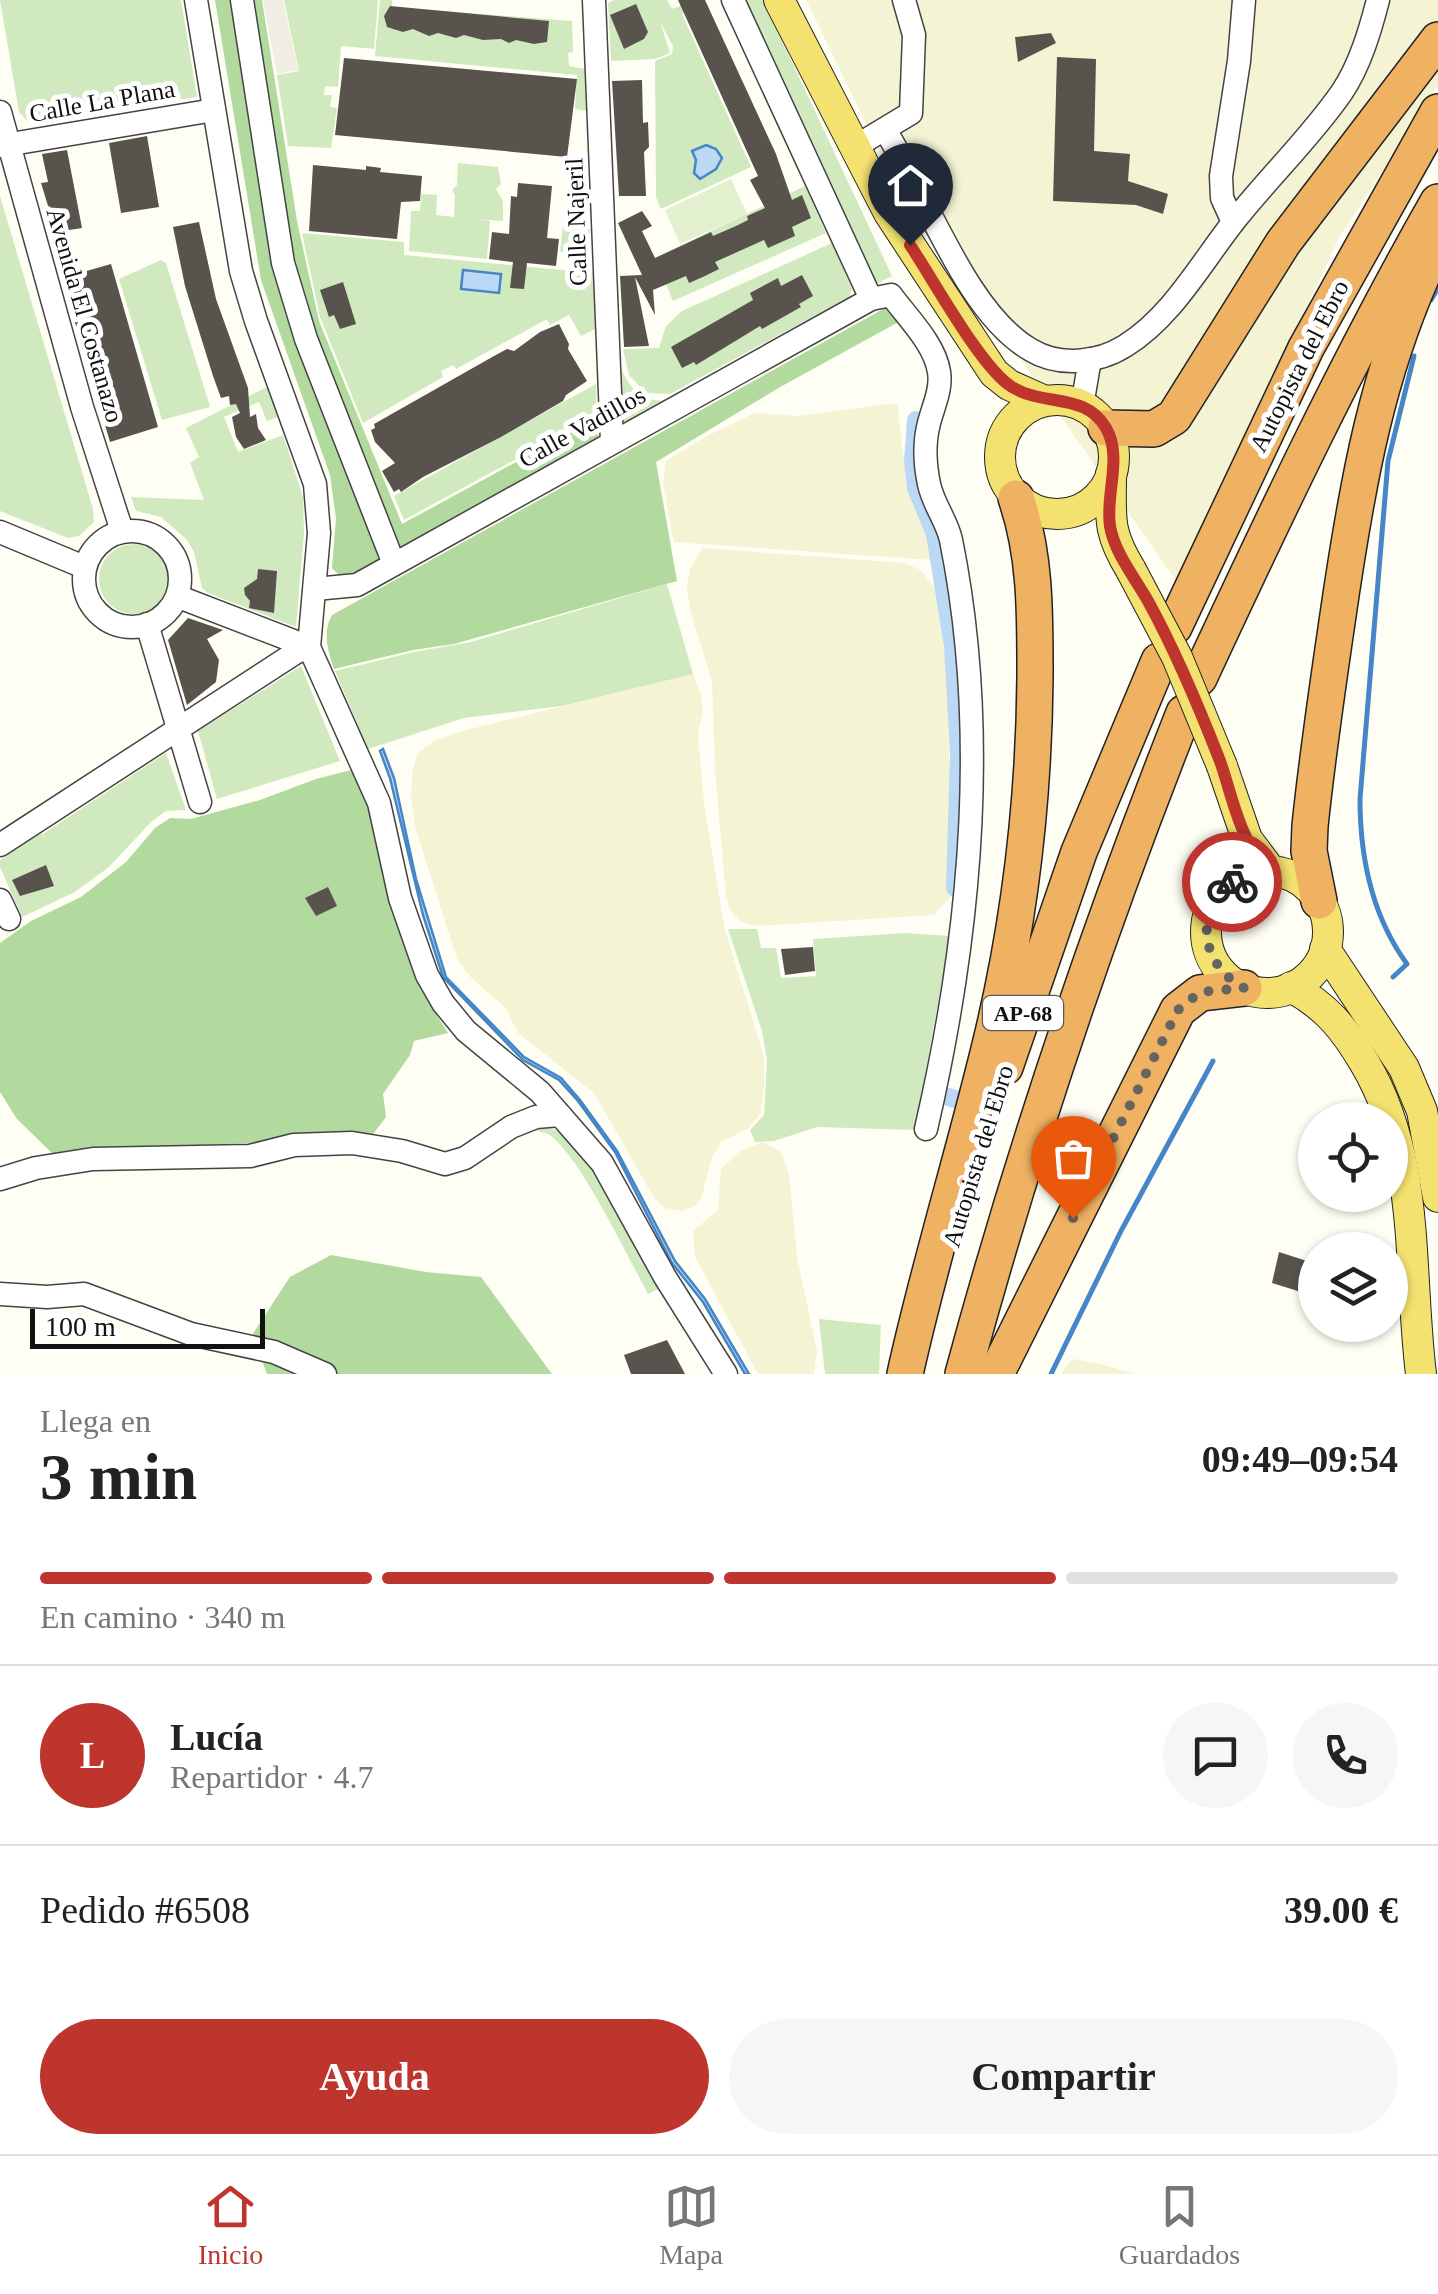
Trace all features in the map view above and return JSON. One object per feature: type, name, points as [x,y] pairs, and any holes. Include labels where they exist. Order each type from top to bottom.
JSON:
[{"type":"highway","points":[[1094,417],[1154,428],[1174,417],[1282,244],[1438,40]]},
{"type":"highway","name":"Autopista del Ebro","points":[[1174,627],[1306,348],[1438,112]]},
{"type":"highway","name":"Autopista del Ebro","points":[[1199,678],[1317,428],[1438,202]]},
{"type":"highway","points":[[1319,901],[1309,851],[1310,826],[1359,476],[1380,386],[1420,278],[1438,242]]},
{"type":"highway","points":[[905,1374],[992,1035],[1019,892],[1032,764],[1035,660],[1028,533],[1016,498]]},
{"type":"highway","name":"Autopista del Ebro","points":[[916,1374],[960,1211],[1045,946],[1159,661]]},
{"type":"highway","name":"Autopista del Ebro","points":[[963,1374],[1054,1064],[1184,712]]},
{"type":"highway","points":[[996,1374],[1178,1010],[1200,992],[1244,988]]},
{"type":"main road","points":[[779,0],[852,148],[889,213],[994,373],[1022,392],[1045,401],[1070,402],[1094,417],[1114,459],[1110,525],[1123,558],[1177,658],[1222,766],[1256,874]]},
{"type":"main road","points":[[994,373],[1004,436],[999,462],[1008,487],[1032,509],[1095,531],[1123,558]]},
{"type":"main road","points":[[1004,436],[1020,414],[1045,401]]},
{"type":"main road","points":[[1050,514],[1081,509],[1105,488],[1111,474]]},
{"type":"main road","points":[[1256,874],[1294,878],[1319,901],[1326,922],[1324,949],[1310,974],[1291,987],[1268,993],[1244,988],[1216,966],[1206,931],[1217,896],[1256,874]]},
{"type":"main road","points":[[1324,949],[1410,1080],[1424,1122],[1438,1197]]},
{"type":"main road","points":[[1291,987],[1322,1005],[1343,1026],[1381,1091],[1394,1124],[1408,1196],[1421,1374]]},
{"type":"street","points":[[196,0],[242,272],[315,484],[319,534],[309,647],[379,803],[400,898],[427,974],[466,1032],[540,1092],[602,1163],[726,1374]]},
{"type":"street","points":[[242,0],[283,263],[306,339],[394,564]]},
{"type":"street","name":"Calle Najeril","points":[[594,0],[612,442]]},
{"type":"street","points":[[732,0],[871,299],[891,295],[931,350],[940,375],[928,427],[926,462],[929,485],[950,536],[969,702],[970,808],[966,894],[954,997],[926,1129]]},
{"type":"street","points":[[852,148],[911,113],[914,35],[904,0]]},
{"type":"street","points":[[1234,222],[1222,198],[1221,176],[1244,0]]},
{"type":"street","points":[[885,130],[968,280],[1000,326],[1029,350],[1049,358],[1074,362],[1090,359],[1126,346],[1160,317],[1341,92],[1368,37],[1378,0]]},
{"type":"street","name":"Calle La Plana","points":[[3,146],[214,110]]},
{"type":"street","name":"Avenida El Costanazo","points":[[0,112],[3,146],[122,531]]},
{"type":"street","name":"Calle Vadillos","points":[[316,589],[357,585],[871,299]]},
{"type":"street","points":[[1090,359],[1094,417]]},
{"type":"street","points":[[122,531],[142,531],[159,539],[172,551],[180,570],[179,597],[159,619],[147,624],[122,627],[104,619],[91,606],[84,588],[84,567],[91,552],[104,539],[122,531]]},
{"type":"street","points":[[0,532],[84,567]]},
{"type":"street","points":[[179,597],[309,647]]},
{"type":"street","points":[[147,624],[200,802]]},
{"type":"street","points":[[0,846],[309,647]]},
{"type":"street","points":[[0,1180],[36,1168],[94,1159],[250,1156],[294,1145],[352,1142],[445,1164],[465,1158],[511,1127],[536,1117],[560,1115]]},
{"type":"street","points":[[0,1294],[84,1294],[191,1334],[274,1352],[325,1374]]},
{"type":"green space","points":[[0,0],[181,0],[197,97],[27,121],[19,112]]},
{"type":"green space","points":[[215,0],[262,0],[297,221],[319,321],[402,524],[597,418],[598,437],[358,574],[342,578],[332,568],[336,518],[330,475],[261,280]]},
{"type":"green space","points":[[284,0],[378,0],[374,49],[341,46],[338,87],[325,86],[324,95],[332,95],[330,107],[337,108],[331,148],[288,146],[277,75],[299,71]]},
{"type":"green space","points":[[380,0],[392,0],[392,7],[572,21],[573,52],[568,53],[569,66],[586,69],[587,111],[575,109],[577,75],[375,56]]},
{"type":"green space","points":[[667,0],[672,9],[682,5],[682,14],[751,167],[661,209],[656,197],[655,61],[672,54],[673,46],[660,22],[670,53],[655,59],[611,61],[608,3]]},
{"type":"green space","points":[[743,0],[763,0],[892,276],[876,284]]},
{"type":"green space","points":[[806,0],[1438,0],[1438,86],[1340,236],[1177,582],[891,175]]},
{"type":"green space","points":[[458,163],[498,167],[501,184],[496,189],[503,202],[503,221],[476,219],[490,221],[487,259],[409,251],[411,211],[420,211],[421,194],[437,195],[436,215],[454,217],[452,190],[457,185]]},
{"type":"green space","points":[[731,179],[747,214],[680,244],[665,210]]},
{"type":"green space","points":[[805,186],[826,233],[673,301],[655,258]]},
{"type":"green space","points":[[0,196],[93,509],[94,522],[79,536],[68,538],[0,511]]},
{"type":"green space","points":[[563,226],[590,229],[588,259],[569,258],[569,253],[560,252]]},
{"type":"green space","points":[[302,233],[404,242],[404,255],[594,273],[595,329],[581,336],[569,315],[550,325],[547,319],[456,369],[453,365],[441,371],[443,377],[363,423],[320,317]]},
{"type":"green space","points":[[832,243],[852,289],[849,297],[670,394],[646,393],[629,375],[623,349],[659,348],[666,326],[682,311]]},
{"type":"green space","points":[[161,260],[166,263],[210,407],[162,420],[119,279]]},
{"type":"green space","points":[[885,308],[896,309],[904,319],[656,462],[677,581],[454,644],[334,669],[327,635],[332,615]]},
{"type":"green space","points":[[620,367],[637,392],[650,399],[667,400],[622,429]]},
{"type":"green space","points":[[596,384],[597,415],[404,520],[394,496]]},
{"type":"green space","points":[[267,387],[278,417],[267,421],[259,402],[224,417],[238,452],[283,435],[303,497],[296,627],[208,593],[202,588],[194,552],[187,540],[161,517],[136,511],[131,497],[204,500],[190,463],[199,457],[186,428]]},
{"type":"green space","points":[[897,403],[907,486],[935,553],[932,560],[674,542],[663,484],[666,461],[754,413],[797,416]]},
{"type":"green space","points":[[134,544],[159,554],[169,579],[159,604],[134,614],[109,604],[99,579],[109,554]]},
{"type":"green space","points":[[702,548],[904,563],[921,570],[937,591],[947,648],[952,895],[934,915],[756,926],[741,922],[731,912],[726,898],[715,769],[712,682],[687,588],[690,569]]},
{"type":"green space","points":[[667,584],[693,674],[562,706],[464,718],[368,749],[335,671],[471,642]]},
{"type":"green space","points":[[301,666],[340,761],[217,799],[198,731]]},
{"type":"green space","points":[[693,674],[701,694],[703,712],[698,733],[704,803],[724,926],[764,1057],[764,1087],[761,1113],[748,1129],[722,1141],[712,1157],[701,1199],[694,1207],[682,1211],[665,1208],[654,1198],[594,1093],[518,1033],[505,1007],[472,979],[457,959],[415,827],[411,798],[417,754],[432,742],[458,732]]},
{"type":"green space","points":[[166,753],[186,810],[166,811],[109,867],[75,892],[22,917],[0,860],[41,833],[44,838],[43,834]]},
{"type":"green space","points":[[351,770],[362,776],[421,990],[448,1033],[414,1041],[410,1055],[383,1094],[386,1117],[371,1137],[55,1156],[17,1119],[0,1092],[0,943],[31,921],[81,897],[126,862],[155,828],[170,818],[191,819]]},
{"type":"green space","points":[[728,929],[757,929],[761,948],[776,948],[781,978],[816,976],[813,939],[906,933],[950,936],[915,1130],[817,1127],[774,1141],[755,1142],[750,1130],[764,1115],[767,1060],[762,1031]]},
{"type":"green space","points":[[549,1128],[564,1136],[596,1172],[663,1287],[648,1294],[574,1162],[548,1134],[533,1130]]},
{"type":"green space","points":[[763,1142],[781,1152],[789,1175],[797,1257],[817,1351],[814,1374],[758,1374],[695,1257],[693,1231],[718,1210],[721,1169],[741,1150]]},
{"type":"green space","points":[[331,1255],[426,1272],[481,1277],[552,1374],[267,1374],[252,1335],[290,1277]]},
{"type":"green space","points":[[819,1319],[881,1325],[879,1374],[825,1374]]},
{"type":"green space","points":[[1076,1359],[1104,1365],[1135,1374],[1061,1374]]},
{"type":"shaded area","points":[[263,0],[283,0],[298,70],[277,74]]},
{"type":"water","points":[[706,145],[716,149],[722,158],[716,169],[700,179],[694,173],[696,160],[692,151]]},
{"type":"water","points":[[463,270],[501,274],[499,293],[461,289]]},
{"type":"water","points":[[383,749],[446,977],[524,1057],[561,1078],[580,1100],[617,1151],[675,1261],[705,1299],[749,1374],[745,1374],[703,1302],[672,1263],[615,1152],[578,1101],[559,1080],[523,1060],[443,977],[423,915],[380,751]]},
{"type":"building","points":[[678,0],[705,0],[776,154],[792,200],[802,195],[811,218],[792,227],[795,236],[768,248],[764,240],[715,262],[719,269],[705,276],[689,283],[686,276],[653,290],[655,315],[635,277],[649,346],[624,347],[620,276],[642,275],[618,223],[642,211],[652,226],[642,231],[655,258],[711,232],[713,236],[736,226],[765,208],[750,180],[758,176]]},
{"type":"building","points":[[636,4],[648,32],[644,39],[624,49],[610,15]]},
{"type":"building","points":[[390,6],[549,21],[547,42],[509,43],[438,33],[429,36],[413,29],[403,32],[387,27],[384,16]]},
{"type":"building","points":[[1051,33],[1056,43],[1018,62],[1015,37]]},
{"type":"building","points":[[1057,57],[1096,59],[1094,151],[1130,154],[1128,181],[1168,194],[1163,214],[1136,205],[1053,201]]},
{"type":"building","points":[[344,58],[577,79],[567,157],[335,135]]},
{"type":"building","points":[[642,80],[643,123],[648,122],[649,147],[644,152],[646,196],[619,196],[612,81]]},
{"type":"building","points":[[147,136],[159,207],[121,213],[109,143]]},
{"type":"building","points":[[67,150],[82,228],[56,232],[41,183],[48,182],[42,154]]},
{"type":"building","points":[[313,165],[366,170],[366,166],[381,168],[380,172],[422,176],[420,201],[401,202],[397,239],[309,231]]},
{"type":"building","points":[[518,183],[552,186],[547,238],[559,239],[556,266],[527,263],[524,289],[510,288],[513,262],[489,259],[492,232],[509,234],[511,196],[517,197]]},
{"type":"building","points":[[199,222],[216,299],[248,388],[250,417],[256,414],[258,428],[266,440],[244,449],[236,437],[232,417],[240,413],[236,404],[230,405],[229,396],[221,398],[213,376],[185,286],[173,227]]},
{"type":"building","points":[[111,264],[158,427],[110,442],[62,278]]},
{"type":"building","points":[[802,275],[813,296],[799,304],[801,307],[762,329],[760,326],[696,365],[694,362],[682,368],[671,347],[753,300],[750,293],[778,278],[781,286]]},
{"type":"building","points":[[343,282],[356,324],[340,329],[334,315],[329,317],[320,290]]},
{"type":"building","points":[[559,324],[587,381],[563,401],[501,437],[401,492],[394,492],[382,471],[395,463],[375,442],[371,430],[374,424]]},
{"type":"building","points":[[258,569],[277,571],[274,613],[249,608],[244,588],[257,579]]},
{"type":"building","points":[[188,618],[223,630],[207,639],[219,660],[216,682],[187,705],[168,640]]},
{"type":"building","points":[[46,865],[54,886],[20,896],[12,880]]},
{"type":"building","points":[[328,887],[337,906],[316,916],[305,898]]},
{"type":"building","points":[[813,947],[815,971],[785,975],[781,949]]},
{"type":"building","points":[[1279,1252],[1298,1258],[1298,1291],[1272,1283]]},
{"type":"building","points":[[667,1340],[685,1374],[631,1374],[624,1355]]},
{"type":"waterway","points":[[1431,300],[1438,288]]},
{"type":"waterway","points":[[1393,977],[1407,964],[1385,926],[1370,886],[1362,843],[1360,799],[1388,461],[1414,356]]},
{"type":"waterway","points":[[916,420],[916,488],[935,534],[953,646],[959,753],[955,888]]},
{"type":"waterway","points":[[1051,1374],[1121,1231],[1213,1061]]},
{"type":"waterway","points":[[948,1097],[959,1100]]},
{"type":"way so far","points":[[1073,1218],[1178,1010],[1200,992],[1244,988],[1216,966],[1207,943],[1211,907],[1232,882]]},
{"type":"route","points":[[910,245],[994,373],[1009,385],[1045,401],[1082,406],[1106,428],[1114,459],[1110,525],[1116,546],[1177,658],[1222,766],[1247,840],[1270,871],[1246,874],[1232,882]]}]
